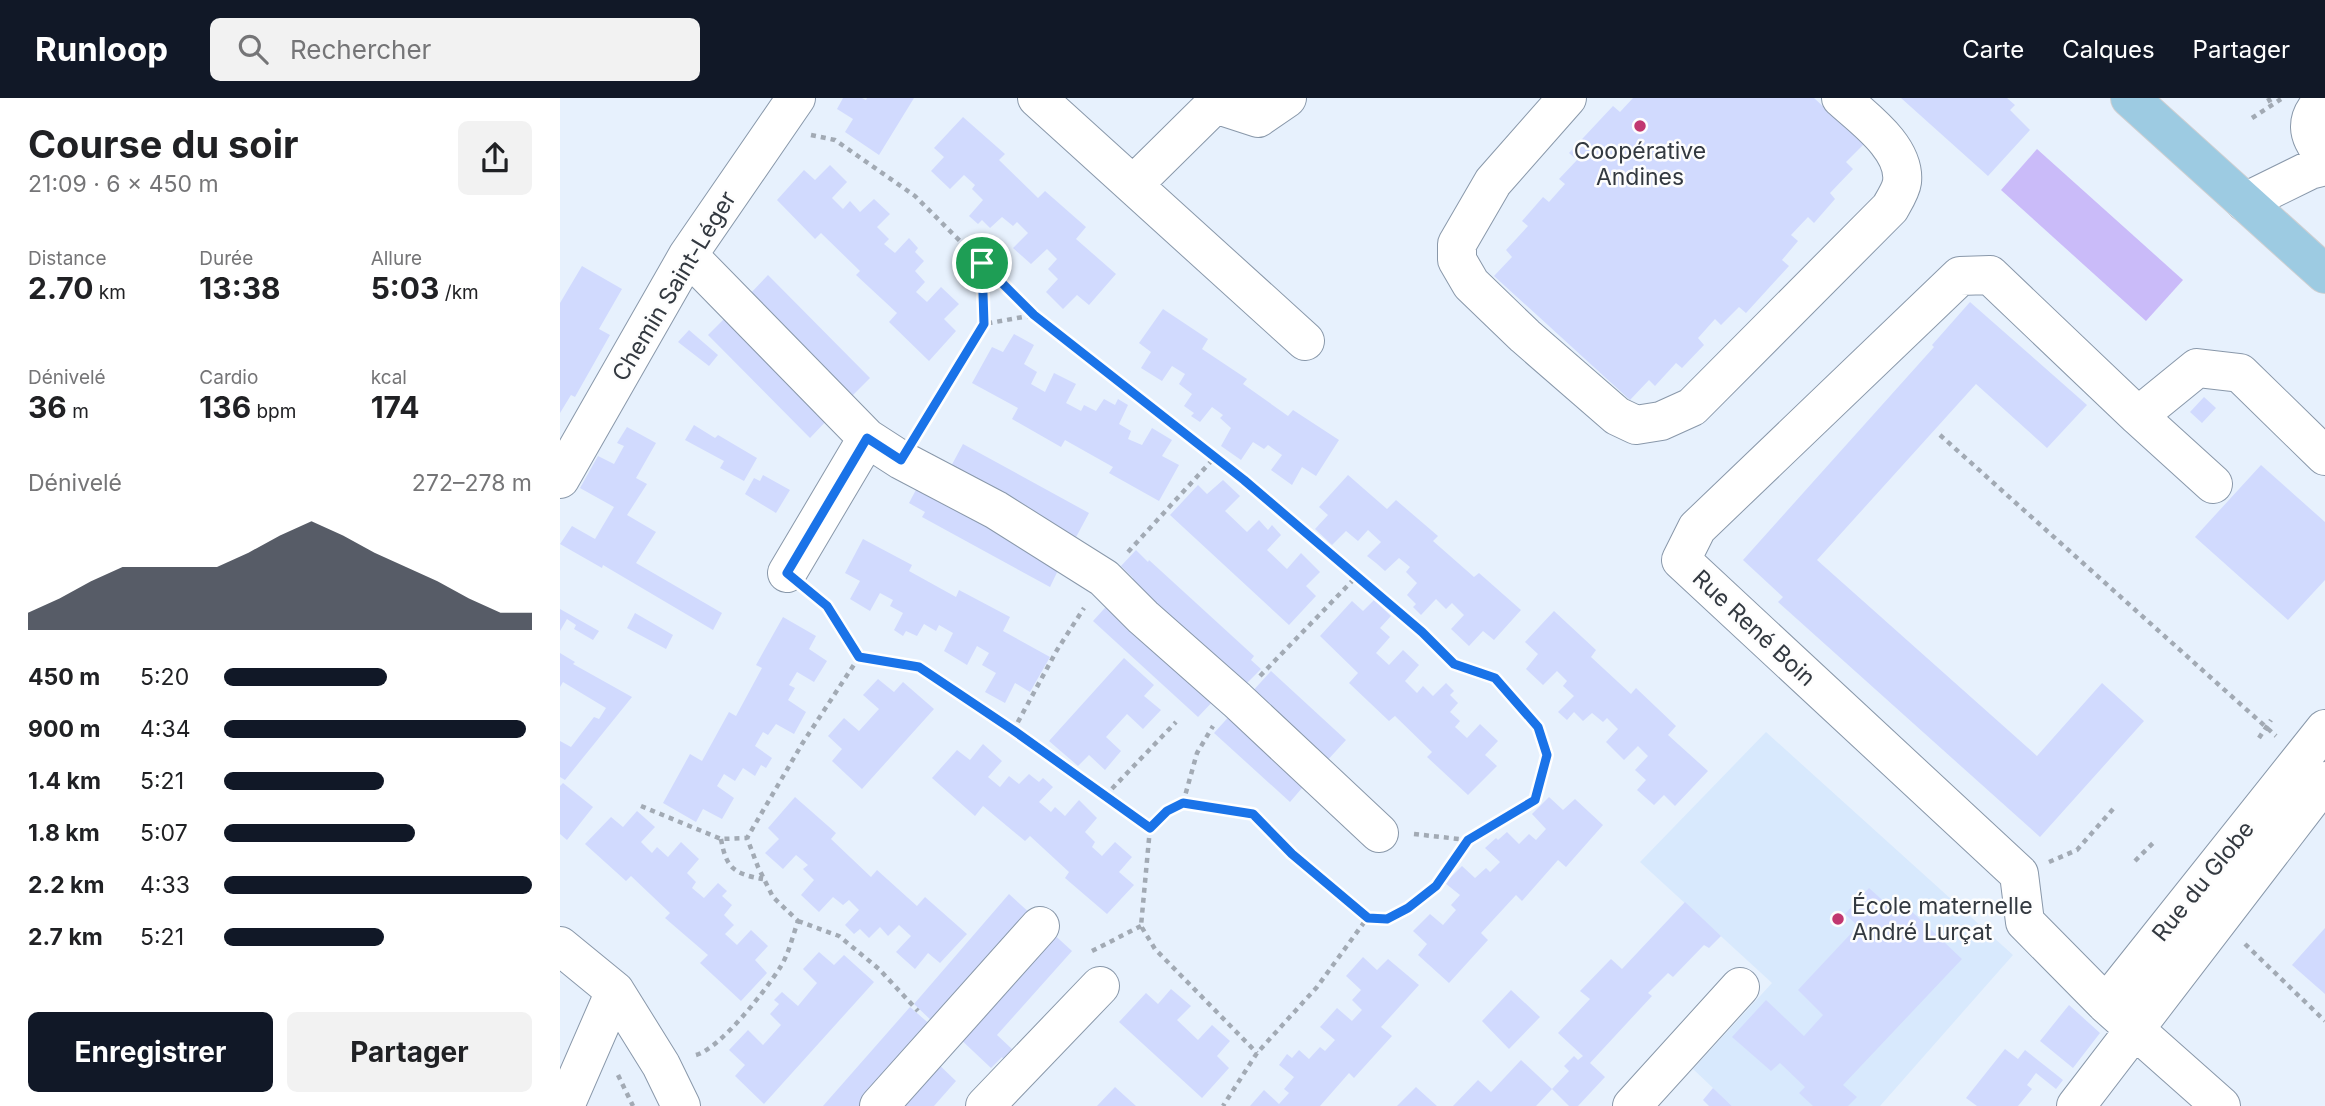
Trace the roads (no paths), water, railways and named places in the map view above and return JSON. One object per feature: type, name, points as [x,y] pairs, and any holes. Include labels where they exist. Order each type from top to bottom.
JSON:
[{"type":"main road","points":[[2130,98],[2325,274]]},
{"type":"street","points":[[1037,98],[1305,341]]},
{"type":"street","points":[[1133,185],[1215,101],[1258,117],[1287,98]]},
{"type":"street","points":[[1567,98],[1493,182],[1457,244],[1457,260],[1471,284],[1525,336],[1617,416],[1636,425],[1661,421],[1692,407],[1890,208],[1902,183],[1899,163],[1886,138],[1841,98]]},
{"type":"street","points":[[2325,99],[2314,109],[2310,128],[2313,143],[2325,156]]},
{"type":"street","name":"Chemin Saint-Léger","points":[[566,456],[688,256],[786,112]]},
{"type":"street","points":[[2245,202],[2310,170],[2325,166]]},
{"type":"street","points":[[688,256],[867,438],[901,460],[996,510],[1104,578],[1379,833]]},
{"type":"street","name":"Rue René Boin","points":[[2106,1004],[2025,922],[2019,874],[1681,560],[1697,528],[1960,276],[1990,275],[2213,484]]},
{"type":"street","points":[[2138,416],[2197,368],[2240,373],[2325,456]]},
{"type":"street","points":[[787,573],[867,438]]},
{"type":"street","name":"Rue du Globe","points":[[2076,1106],[2218,918],[2313,770],[2325,729]]},
{"type":"street","name":"Rue du Globe","points":[[2106,1004],[2313,770]]},
{"type":"street","points":[[879,1106],[1040,926]]},
{"type":"street","points":[[560,946],[615,991],[661,1065],[681,1106]]},
{"type":"street","points":[[985,1106],[1100,986]]},
{"type":"street","points":[[1632,1106],[1740,987]]},
{"type":"street","points":[[565,1106],[615,991]]},
{"type":"street","points":[[2106,1004],[2221,1106]]},
{"type":"place","name":"Coopérative Andines","points":[[1640,126]]},
{"type":"place","name":"École maternelle André Lurçat","points":[[1838,919]]}]
